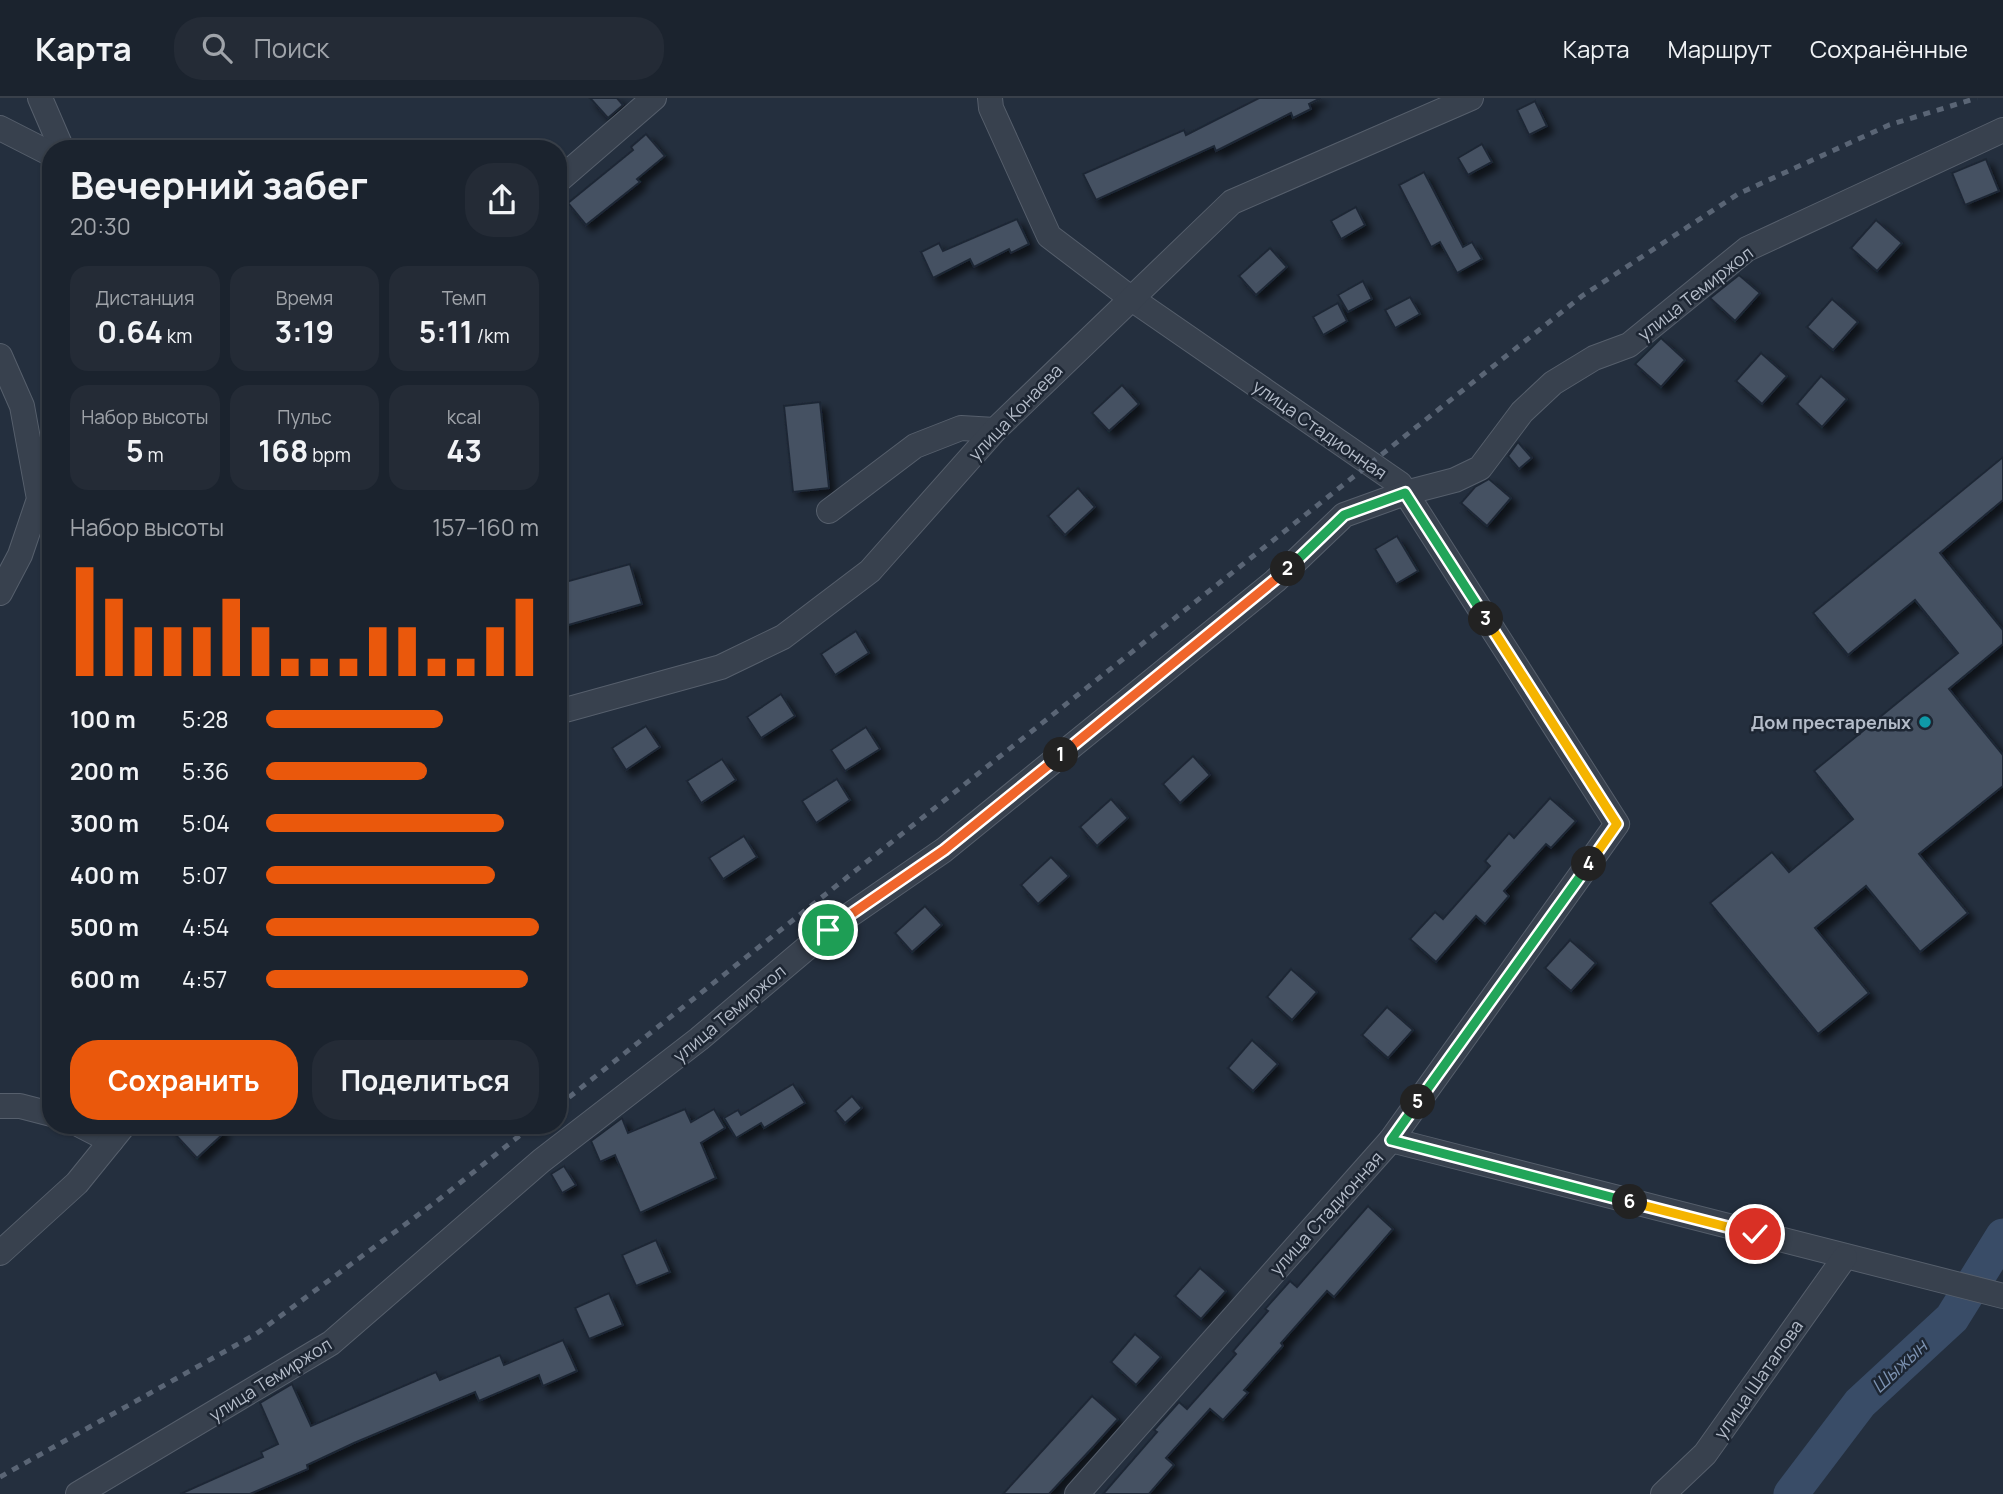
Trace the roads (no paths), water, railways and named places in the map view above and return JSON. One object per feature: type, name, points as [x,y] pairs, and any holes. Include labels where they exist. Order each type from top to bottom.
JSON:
[{"type":"street","points":[[40,98],[58,140]]},
{"type":"street","points":[[567,173],[654,98]]},
{"type":"street","name":"улица Стадионная","points":[[990,98],[991,108],[1049,236],[1132,299],[1400,484],[1617,824],[1391,1140],[1077,1494]]},
{"type":"street","name":"улица Конаева","points":[[567,710],[721,667],[783,637],[870,571],[995,430],[1232,202],[1471,98]]},
{"type":"street","points":[[0,128],[42,149]]},
{"type":"street","name":"улица Темиржол","points":[[78,1494],[331,1343],[541,1161],[699,1040],[828,930],[944,850],[1275,581],[1344,515],[1405,493],[1455,480],[1480,468],[1522,412],[1553,383],[1594,358],[1629,345],[1747,249],[2003,130]]},
{"type":"street","points":[[0,356],[22,406],[42,486]]},
{"type":"street","points":[[830,511],[915,446],[961,428],[995,430]]},
{"type":"street","points":[[0,593],[42,505]]},
{"type":"street","points":[[0,1106],[20,1106],[42,1112]]},
{"type":"street","points":[[0,1253],[77,1182],[116,1134]]},
{"type":"street","points":[[1391,1140],[2003,1296]]},
{"type":"street","name":"улица Шаталова","points":[[1663,1494],[1705,1454],[1845,1257]]},
{"type":"waterway","name":"Шыжын","points":[[1791,1494],[1860,1403],[1952,1318],[2003,1236]]},
{"type":"railway","points":[[567,1099],[1582,296],[1738,194],[1889,125],[1977,98]]},
{"type":"railway","points":[[0,1477],[256,1334],[437,1201],[522,1134]]},
{"type":"place","name":"Дом престарелых","points":[[1925,722]]}]
